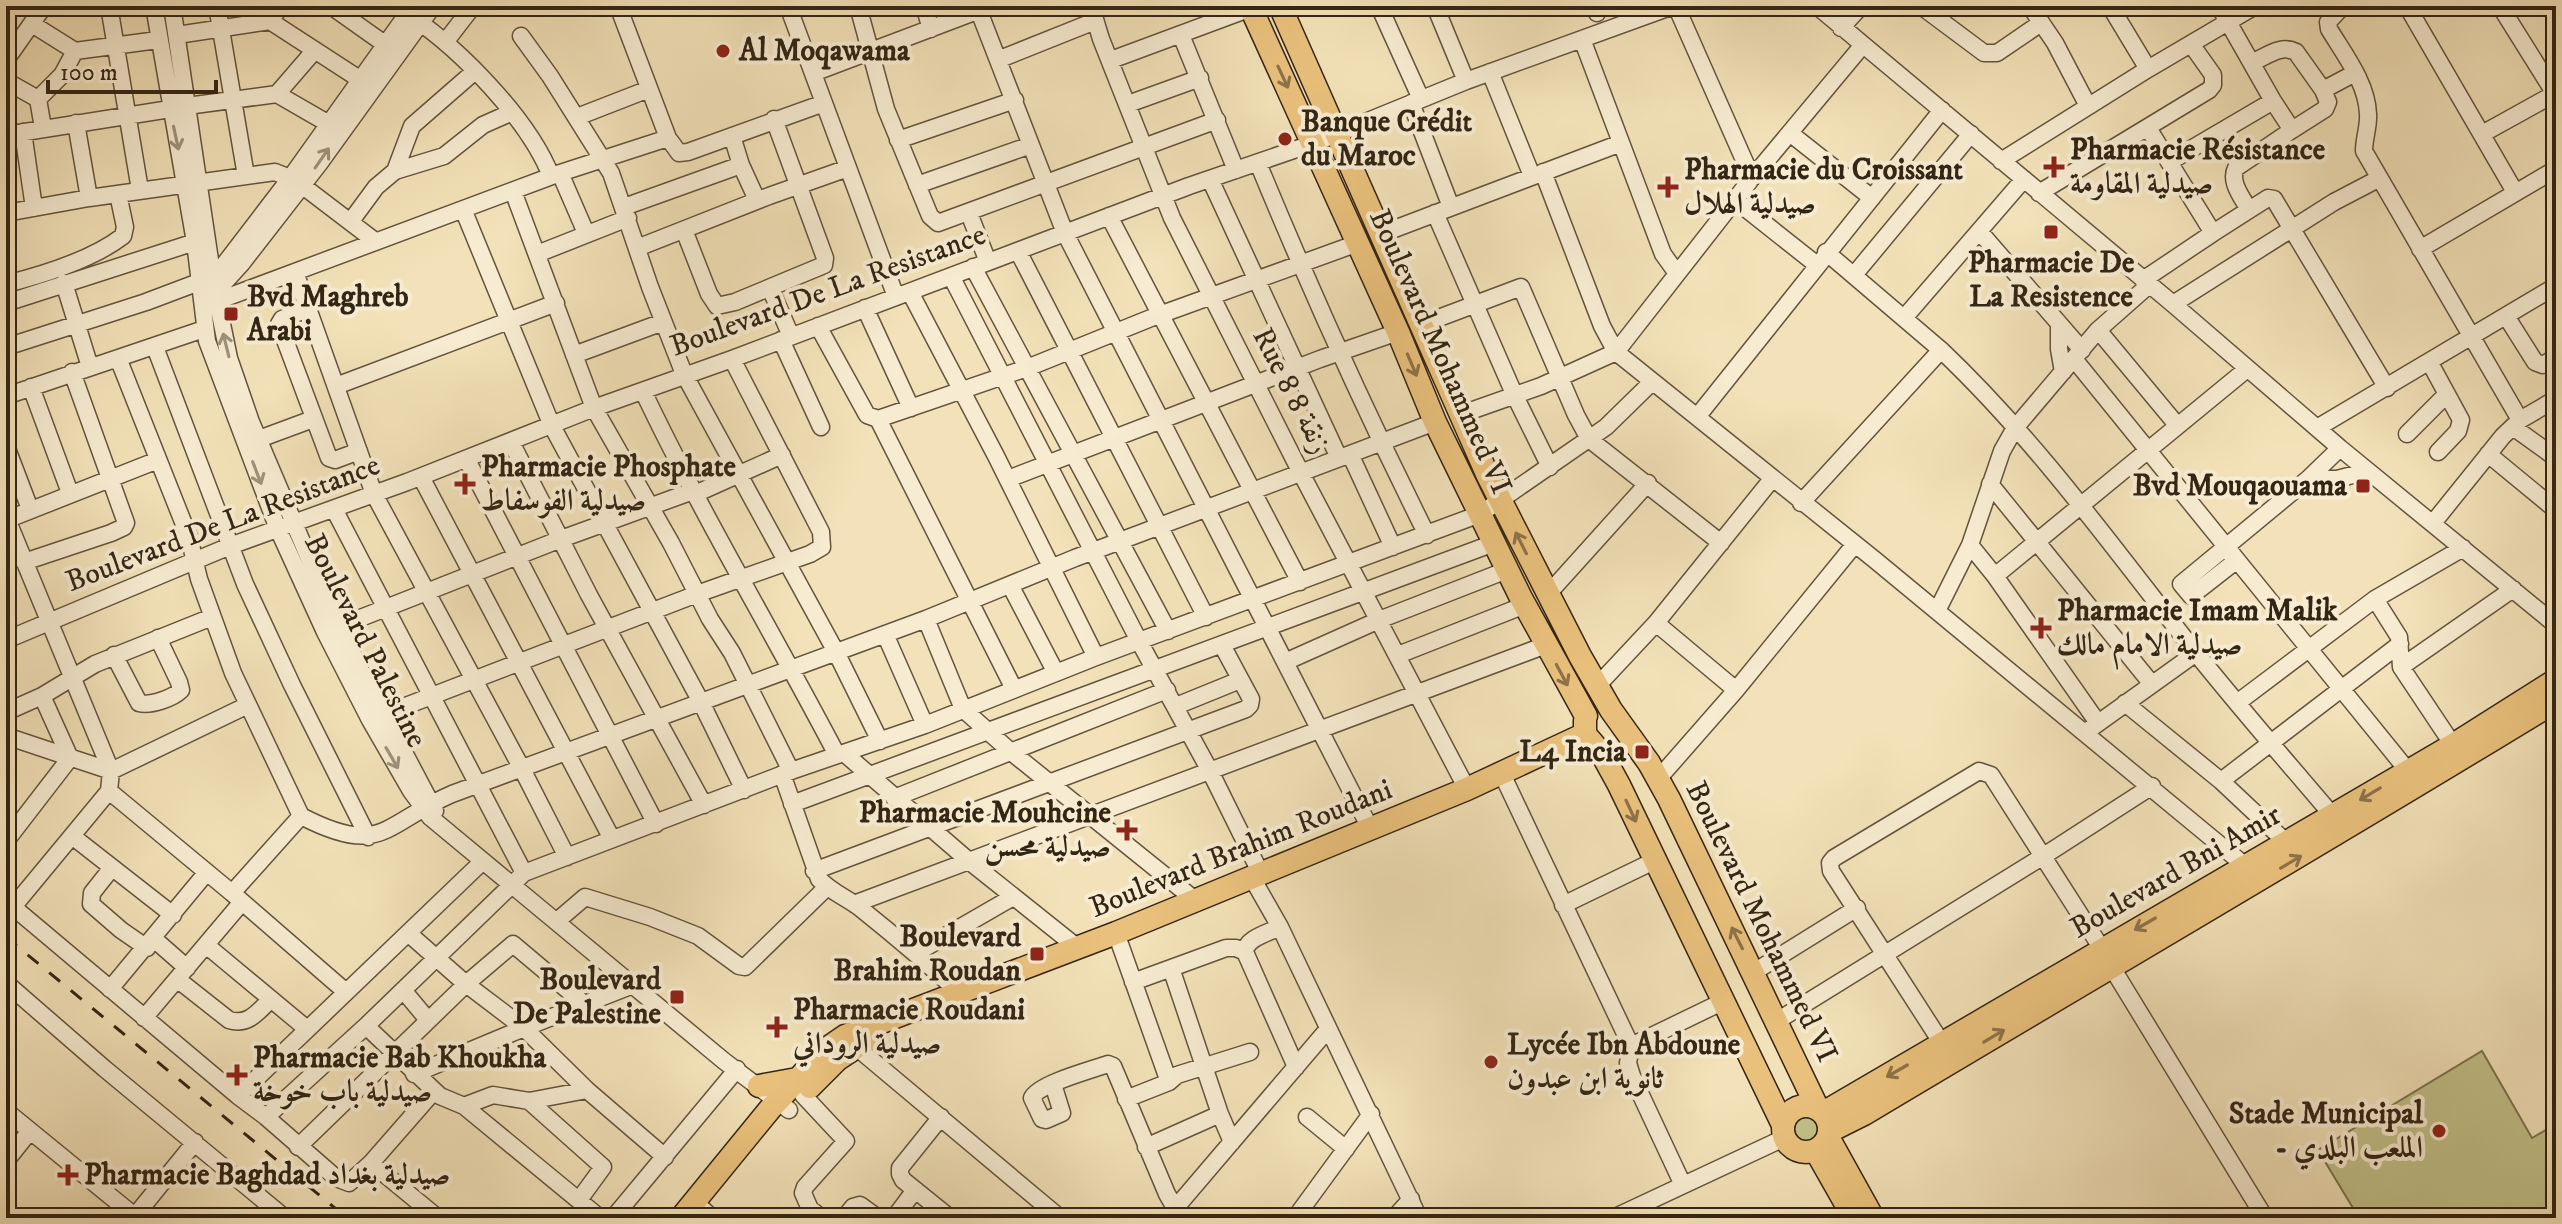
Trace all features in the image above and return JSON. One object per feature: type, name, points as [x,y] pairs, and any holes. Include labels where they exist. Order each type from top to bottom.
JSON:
[{"type":"main road","name":"Boulevard Mohammed VI","points":[[1280,6],[1339,133],[1459,415],[1501,502],[1598,685],[1658,779],[1754,972],[1823,1128],[1854,1218]]},
{"type":"main road","name":"Boulevard Mohammed VI","points":[[1251,7],[1398,332],[1435,422],[1588,731],[1619,785],[1783,1131]]},
{"type":"main road","name":"Boulevard Bni Amir","points":[[2254,873],[2287,843],[2556,680]]},
{"type":"main road","name":"Boulevard Bni Amir","points":[[1823,1128],[1943,1045],[2107,958],[2556,701]]},
{"type":"main road","points":[[1600,708],[1616,716],[1616,739],[1606,744],[1588,731],[1600,708]]},
{"type":"main road","name":"Boulevard Brahim Roudani","points":[[695,1213],[753,1129],[826,1049],[850,1042],[915,1010],[1116,933],[1467,789],[1588,731]]},
{"type":"main road","name":"Boulevard Bni Amir","points":[[1823,1128],[1864,1114],[2107,958]]},
{"type":"main road","name":"Boulevard Brahim Roudani","points":[[695,1213],[779,1099]]},
{"type":"main road","points":[[1806,1106],[1823,1128],[1807,1153],[1797,1152],[1783,1131],[1793,1109],[1806,1106]]},
{"type":"main road","name":"Boulevard Mohammed VI","points":[[1823,1128],[1873,1218]]},
{"type":"street","points":[[6,60],[44,6]]},
{"type":"street","points":[[109,6],[140,190]]},
{"type":"street","name":"Boulevard Palestine","points":[[154,6],[170,109],[193,185],[208,292],[204,329],[278,529],[377,717],[440,824],[483,861],[518,879],[557,921],[731,1068],[846,1141],[803,1193],[810,1209],[822,1218]]},
{"type":"street","name":"Boulevard Palestine","points":[[172,6],[187,106],[195,242],[229,358],[295,523],[332,629]]},
{"type":"street","points":[[217,6],[246,176]]},
{"type":"street","points":[[270,21],[281,6]]},
{"type":"street","points":[[297,181],[329,124],[366,83],[386,45],[414,15],[433,6]]},
{"type":"street","points":[[446,41],[473,6]]},
{"type":"street","points":[[618,6],[668,138],[674,148],[683,153],[824,103]]},
{"type":"street","points":[[788,6],[848,168],[903,294],[1008,479],[1096,657]]},
{"type":"street","points":[[858,6],[898,140],[935,222],[942,223],[1217,120]]},
{"type":"street","points":[[924,6],[931,29]]},
{"type":"street","points":[[1379,6],[1416,101],[1443,210],[1474,305],[1550,467]]},
{"type":"street","points":[[1435,6],[1466,81]]},
{"type":"street","points":[[1674,6],[1752,178]]},
{"type":"street","name":"Boulevard De La Resistance","points":[[6,640],[230,546],[467,460],[684,374],[732,359],[1109,216],[1314,143],[1490,72],[1674,6]]},
{"type":"street","points":[[1817,6],[2340,448],[2556,625]]},
{"type":"street","points":[[1841,28],[1861,6]]},
{"type":"street","points":[[1921,6],[1952,31],[1990,55],[2041,23]]},
{"type":"street","points":[[2030,6],[2055,43],[2088,106]]},
{"type":"street","points":[[2110,6],[2148,69]]},
{"type":"street","points":[[2219,6],[2292,130]]},
{"type":"street","points":[[2001,161],[2255,6]]},
{"type":"street","points":[[2343,6],[2328,22],[2329,29],[2368,102],[2364,151],[2473,336],[2516,424],[2556,458]]},
{"type":"street","points":[[2407,6],[2515,192]]},
{"type":"street","points":[[2482,134],[2555,94],[2500,6]]},
{"type":"street","points":[[1111,60],[1251,7]]},
{"type":"street","points":[[336,8],[386,45]]},
{"type":"street","points":[[813,73],[982,8],[1065,233],[1370,828]]},
{"type":"street","points":[[1000,59],[1093,14]]},
{"type":"street","name":"Rue 8 8 زنقة","points":[[1093,14],[1163,197],[1301,473],[1467,789]]},
{"type":"street","points":[[414,15],[446,41],[475,71],[533,141],[556,175],[586,233]]},
{"type":"street","points":[[208,292],[242,263],[414,15]]},
{"type":"street","points":[[177,35],[270,21],[366,83]]},
{"type":"street","points":[[32,24],[75,51],[158,40]]},
{"type":"street","points":[[1181,35],[1236,170]]},
{"type":"street","points":[[521,36],[603,159],[626,212],[684,374],[836,652],[880,741]]},
{"type":"street","points":[[1582,39],[1663,254],[1676,272]]},
{"type":"street","points":[[2039,193],[2213,85],[2213,75],[2191,44]]},
{"type":"street","points":[[1459,415],[1560,378],[1616,352],[1676,272],[1862,46]]},
{"type":"street","points":[[2249,210],[2234,182],[2236,168],[2325,109],[2328,102],[2323,90],[2291,48],[2280,49],[2253,62]]},
{"type":"street","points":[[277,94],[315,50]]},
{"type":"street","points":[[38,99],[62,75],[75,51]]},
{"type":"street","points":[[395,171],[412,126],[475,71]]},
{"type":"street","points":[[1490,72],[1616,352],[1937,611],[2092,728],[2152,786],[2254,873]]},
{"type":"street","points":[[2323,90],[2355,73]]},
{"type":"street","points":[[1128,104],[1200,78]]},
{"type":"street","points":[[6,81],[38,99]]},
{"type":"street","points":[[577,117],[649,89]]},
{"type":"street","points":[[187,106],[277,94],[329,124]]},
{"type":"street","points":[[38,99],[43,128]]},
{"type":"street","points":[[898,140],[1015,100]]},
{"type":"street","points":[[2169,162],[2273,101]]},
{"type":"street","points":[[34,208],[14,134],[170,109]]},
{"type":"street","points":[[1697,417],[1942,110]]},
{"type":"street","points":[[351,221],[376,187],[395,171],[444,156],[483,125],[510,113]]},
{"type":"street","points":[[684,230],[709,294],[717,306],[727,305],[817,269],[825,262],[774,119]]},
{"type":"street","points":[[76,123],[89,198]]},
{"type":"street","points":[[2148,128],[2213,233]]},
{"type":"street","points":[[1791,134],[1872,198]]},
{"type":"street","points":[[1854,275],[1971,134]]},
{"type":"street","points":[[732,136],[757,200]]},
{"type":"street","points":[[6,347],[146,302],[208,292],[295,272],[556,175],[668,138]]},
{"type":"street","points":[[1381,234],[1621,143]]},
{"type":"street","points":[[917,185],[1031,145]]},
{"type":"street","points":[[1258,163],[1380,443],[1427,535]]},
{"type":"street","points":[[537,254],[626,212],[741,165]]},
{"type":"street","points":[[637,248],[848,168]]},
{"type":"street","points":[[2420,249],[2556,169]]},
{"type":"street","points":[[6,213],[140,190],[275,172],[297,181],[375,241]]},
{"type":"street","points":[[1210,179],[1297,368],[1393,547]]},
{"type":"street","points":[[1904,318],[2024,179]]},
{"type":"street","points":[[2173,304],[2291,228],[2378,179]]},
{"type":"street","points":[[513,191],[594,408],[749,685],[786,773],[792,804],[814,871],[827,887],[854,904],[916,953],[961,994]]},
{"type":"street","points":[[6,284],[60,268],[111,245],[123,236],[125,227],[118,194]]},
{"type":"street","points":[[1937,611],[1970,545],[2002,451],[2015,428],[2098,330],[2146,282],[2213,233],[2271,198],[2387,388]]},
{"type":"street","points":[[1735,200],[1822,259],[1854,275],[1981,388],[2082,507],[2196,653],[2333,816]]},
{"type":"street","points":[[463,209],[552,426],[701,702],[744,790]]},
{"type":"street","points":[[969,213],[981,264],[1027,368],[1168,631]]},
{"type":"street","points":[[1109,216],[1300,582]]},
{"type":"street","points":[[1979,231],[2059,325],[2149,449],[2408,771]]},
{"type":"street","points":[[6,303],[195,242]]},
{"type":"street","points":[[818,326],[867,415],[878,419],[1027,368],[1358,243]]},
{"type":"street","points":[[1018,251],[1206,617]]},
{"type":"street","points":[[295,272],[374,494],[567,857]]},
{"type":"street","points":[[951,276],[1139,641],[1210,771],[1280,927],[1419,1218]]},
{"type":"street","points":[[64,283],[90,367]]},
{"type":"street","points":[[2317,428],[2556,286]]},
{"type":"street","points":[[1420,325],[1521,287],[1589,439],[1721,543]]},
{"type":"street","points":[[770,288],[821,427]]},
{"type":"street","points":[[336,386],[556,303]]},
{"type":"street","points":[[865,308],[911,408]]},
{"type":"street","points":[[307,309],[282,319],[279,324],[313,419],[331,460],[359,451]]},
{"type":"street","points":[[2506,316],[2535,362],[2543,365],[2556,357]]},
{"type":"street","points":[[574,355],[663,322]]},
{"type":"street","points":[[2059,325],[2063,372]]},
{"type":"street","points":[[6,396],[204,329]]},
{"type":"street","points":[[2098,330],[2177,425]]},
{"type":"street","points":[[1008,479],[1398,332]]},
{"type":"street","points":[[155,347],[230,546],[361,832]]},
{"type":"street","points":[[1801,503],[1941,350]]},
{"type":"street","points":[[118,358],[185,526],[212,617],[233,673],[301,816],[319,826],[361,832],[388,830],[427,805],[521,767],[926,619],[1093,551],[1435,422]]},
{"type":"street","points":[[377,717],[738,578],[815,552],[824,543],[732,359]]},
{"type":"street","points":[[2430,363],[2461,425],[2438,452]]},
{"type":"street","points":[[1995,576],[2247,369]]},
{"type":"street","points":[[24,562],[124,527],[126,523],[72,372]]},
{"type":"street","points":[[266,1117],[437,959],[518,879],[612,839],[786,773],[925,725],[1096,657],[1480,514],[1617,419],[1652,382]]},
{"type":"street","points":[[31,387],[70,493]]},
{"type":"street","points":[[643,391],[738,578],[840,754],[1078,948]]},
{"type":"street","points":[[2407,434],[2447,394]]},
{"type":"street","points":[[2433,523],[2516,424],[2556,399]]},
{"type":"street","points":[[259,439],[313,419]]},
{"type":"street","points":[[878,419],[1014,689]]},
{"type":"street","points":[[511,442],[655,718],[704,805]]},
{"type":"street","points":[[6,446],[30,509]]},
{"type":"street","points":[[2237,560],[2191,596],[2181,584],[2308,479],[2340,448]]},
{"type":"street","points":[[2488,454],[2556,510]]},
{"type":"street","points":[[332,629],[561,539],[694,493],[782,455]]},
{"type":"street","points":[[158,460],[7,520],[111,771],[109,791],[9,904],[345,1183],[354,1180],[371,1163],[434,1091]]},
{"type":"street","points":[[467,460],[656,824]]},
{"type":"street","points":[[2308,479],[2337,479],[2368,471]]},
{"type":"street","points":[[421,477],[612,839]]},
{"type":"street","points":[[1598,685],[1656,623],[1772,479]]},
{"type":"street","points":[[1548,594],[1648,483]]},
{"type":"street","points":[[1990,484],[2151,683]]},
{"type":"street","points":[[334,509],[476,785],[518,879]]},
{"type":"street","points":[[792,804],[1494,543]]},
{"type":"street","points":[[1658,779],[1736,690],[1855,544]]},
{"type":"street","points":[[1970,545],[1995,576],[2092,728]]},
{"type":"street","points":[[2237,703],[2375,599],[2463,548]]},
{"type":"street","points":[[1285,662],[1379,620],[1507,570]]},
{"type":"street","points":[[1010,585],[1056,673]]},
{"type":"street","points":[[2401,667],[2513,589]]},
{"type":"street","points":[[2162,608],[2186,590]]},
{"type":"street","points":[[2375,599],[2396,629],[2401,667],[2453,745]]},
{"type":"street","points":[[1398,655],[1525,605]]},
{"type":"street","points":[[6,712],[42,696],[72,676],[114,655],[212,617]]},
{"type":"street","points":[[926,619],[963,709],[1010,751],[1195,900]]},
{"type":"street","points":[[1656,623],[1736,690]]},
{"type":"street","points":[[885,634],[925,725]]},
{"type":"street","points":[[114,655],[142,705],[177,694],[181,690],[179,682],[158,638]]},
{"type":"street","points":[[2221,781],[2400,644]]},
{"type":"street","points":[[814,871],[1248,707],[1251,699],[1222,645]]},
{"type":"street","points":[[854,904],[1546,645]]},
{"type":"street","points":[[2092,728],[2196,653]]},
{"type":"street","points":[[1176,706],[1240,680]]},
{"type":"street","points":[[894,798],[1167,690]]},
{"type":"street","points":[[42,696],[70,758]]},
{"type":"street","points":[[2125,703],[2221,781],[2287,843]]},
{"type":"street","points":[[6,736],[111,771],[248,705]]},
{"type":"street","points":[[6,841],[70,758]]},
{"type":"street","points":[[1943,1045],[1831,871],[1830,863],[1979,771],[1991,775],[2265,1218]]},
{"type":"street","points":[[1502,774],[1631,1046],[1628,1063],[1632,1076],[1683,1185]]},
{"type":"street","points":[[1777,1021],[1887,955],[2152,786]]},
{"type":"street","points":[[109,791],[346,992]]},
{"type":"street","points":[[144,1018],[206,945],[237,898],[301,816]]},
{"type":"street","points":[[72,836],[173,915]]},
{"type":"street","points":[[238,1096],[483,861]]},
{"type":"street","points":[[1563,905],[1654,861]]},
{"type":"street","points":[[111,869],[92,893],[91,904],[121,930],[150,943],[229,1020],[239,1023],[253,1017],[271,999]]},
{"type":"street","points":[[110,989],[207,872]]},
{"type":"street","points":[[557,921],[593,893],[698,936],[739,966],[745,967],[827,887]]},
{"type":"street","points":[[916,953],[1013,897]]},
{"type":"street","points":[[1754,972],[1857,908]]},
{"type":"street","points":[[1280,927],[1249,942],[1245,952],[1296,1067]]},
{"type":"street","points":[[408,933],[466,984],[524,1028],[587,1090],[665,1157]]},
{"type":"street","points":[[1116,933],[1171,1077]]},
{"type":"street","points":[[298,1147],[466,984],[515,944],[583,1003]]},
{"type":"street","points":[[206,945],[307,1029]]},
{"type":"street","points":[[1133,982],[1226,948],[1245,952]]},
{"type":"street","points":[[1171,968],[1232,1142]]},
{"type":"street","points":[[6,983],[285,1218]]},
{"type":"street","points":[[414,1074],[633,985]]},
{"type":"street","points":[[403,990],[428,1020]]},
{"type":"street","points":[[1631,1046],[1724,1001]]},
{"type":"street","points":[[366,1026],[434,1091],[448,1101],[464,1106],[600,1218]]},
{"type":"street","points":[[1053,1084],[1110,1064],[1177,1215],[1232,1142],[1328,1029]]},
{"type":"street","points":[[850,1042],[1060,1218]]},
{"type":"street","points":[[1124,1094],[1250,1052]]},
{"type":"street","points":[[613,1218],[665,1157],[731,1068]]},
{"type":"street","points":[[464,1106],[493,1095],[529,1101],[587,1090]]},
{"type":"street","points":[[529,1101],[603,1167],[579,1200]]},
{"type":"street","points":[[6,1111],[136,1217],[195,1142]]},
{"type":"street","points":[[1146,1147],[1220,1114]]},
{"type":"street","points":[[1295,1218],[1371,1114]]},
{"type":"street","points":[[941,1117],[900,1168],[900,1174],[903,1180],[950,1218]]},
{"type":"street","points":[[1307,1117],[1346,1149]]},
{"type":"street","points":[[6,1161],[30,1131]]},
{"type":"street","points":[[1613,1218],[1683,1185],[1783,1131]]},
{"type":"street","points":[[371,1163],[438,1218]]},
{"type":"street","points":[[894,1218],[915,1190]]},
{"type":"street","points":[[1394,1218],[1411,1199]]},
{"type":"street","points":[[844,1218],[853,1207],[860,1205],[878,1218]]},
{"type":"shaded area","name":"Stade Municipal - الملعب البلدي","points":[[2482,1051],[2532,1138],[2556,1124],[2556,1218],[2359,1218],[2318,1150]]},
{"type":"shaded area","points":[[1808,1116],[1818,1120],[1822,1130],[1818,1140],[1808,1144],[1798,1140],[1794,1130],[1798,1120]]},
{"type":"railway","points":[[6,937],[347,1218]]},
{"type":"place","name":"Al Moqawama","points":[[723,51]]},
{"type":"place","name":"Banque Crédit du Maroc","points":[[1285,139]]},
{"type":"place","name":"Pharmacie Résistance صيدلية المقاومة","points":[[2054,167]]},
{"type":"place","name":"Pharmacie du Croissant صيدلية الهلال","points":[[1668,187]]},
{"type":"place","name":"Pharmacie De La Resistence","points":[[2051,232]]},
{"type":"place","name":"Bvd Maghreb Arabi","points":[[231,314]]},
{"type":"place","name":"Pharmacie Phosphate صيدلية الفوسفاط","points":[[465,484]]},
{"type":"place","name":"Bvd Mouqaouama","points":[[2363,486]]},
{"type":"place","name":"Pharmacie Imam Malik صيدلية الامام مالك","points":[[2041,628]]},
{"type":"place","name":"L4 Incia","points":[[1642,752]]},
{"type":"place","name":"Pharmacie Mouhcine صيدلية محسن","points":[[1127,830]]},
{"type":"place","name":"Boulevard Brahim Roudan","points":[[1037,954]]},
{"type":"place","name":"Boulevard De Palestine","points":[[677,997]]},
{"type":"place","name":"Pharmacie Roudani صيدلية الروداني","points":[[777,1027]]},
{"type":"place","name":"Lycée Ibn Abdoune ثانوية ابن عبدون","points":[[1491,1062]]},
{"type":"place","name":"Pharmacie Bab Khoukha صيدلية باب خوخة","points":[[237,1075]]},
{"type":"place","name":"Stade Municipal - الملعب البلدي","points":[[2439,1131]]},
{"type":"place","name":"Pharmacie Baghdad صيدلية بغداد","points":[[68,1175]]}]
